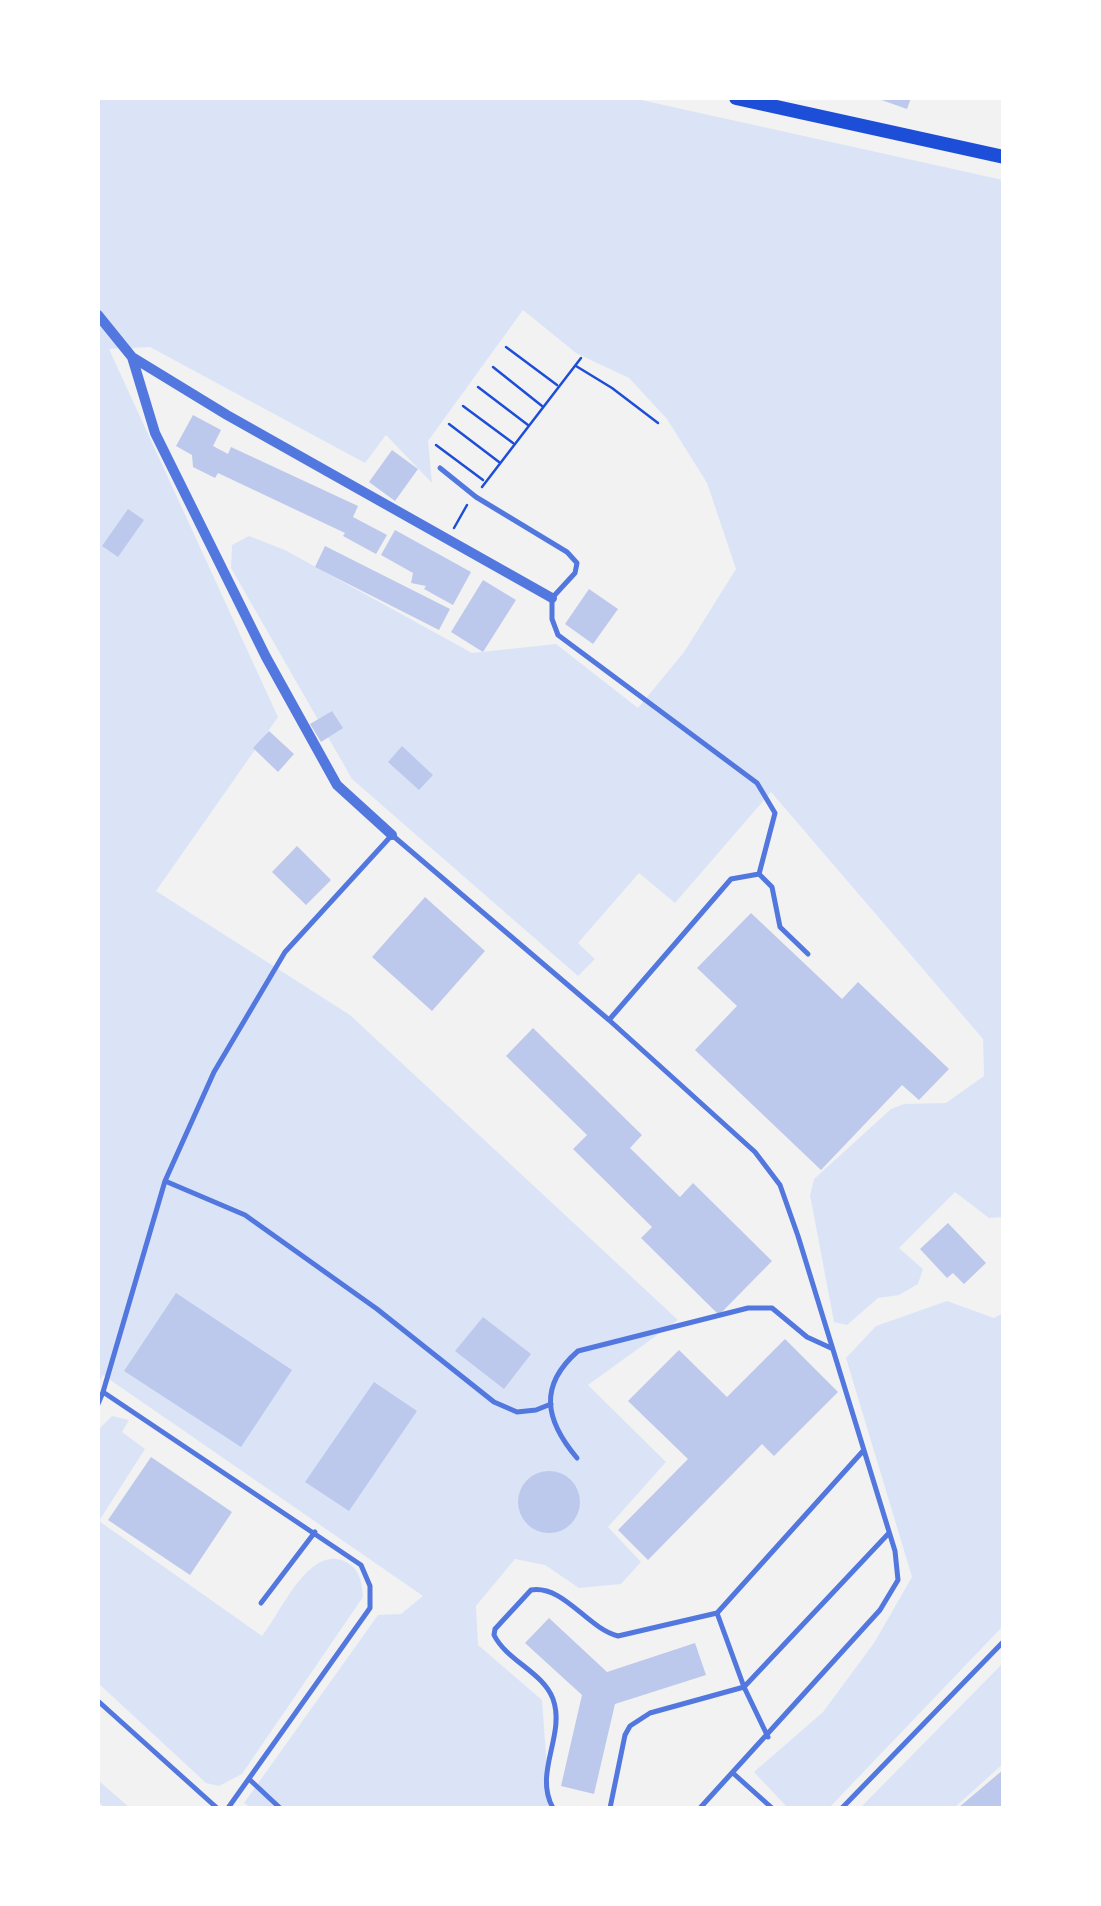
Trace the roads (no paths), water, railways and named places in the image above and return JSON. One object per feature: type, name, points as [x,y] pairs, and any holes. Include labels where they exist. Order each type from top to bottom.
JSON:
[{"type":"main road","points":[[736,98],[1004,157]]},
{"type":"street","points":[[98,315],[132,357],[227,415],[552,598]]},
{"type":"street","points":[[132,357],[156,433],[275,674],[337,785],[392,835]]},
{"type":"lane","points":[[440,468],[474,496],[576,562],[575,573],[552,598],[552,619],[558,635],[757,783],[775,813],[759,874]]},
{"type":"lane","points":[[98,1404],[165,1181],[214,1072],[285,952],[392,835],[609,1020],[756,1152],[780,1185],[890,1532],[898,1580],[880,1610],[701,1808]]},
{"type":"lane","points":[[609,1020],[730,879],[759,874]]},
{"type":"lane","points":[[759,874],[772,886],[780,927],[808,954]]},
{"type":"lane","points":[[165,1181],[245,1215],[377,1309],[494,1402],[517,1412],[551,1404]]},
{"type":"lane","points":[[577,1458],[557,1434],[551,1404],[552,1386],[560,1366],[578,1351],[748,1308],[772,1308],[807,1336],[831,1348]]},
{"type":"lane","points":[[103,1392],[361,1565],[370,1586],[370,1608],[228,1808]]},
{"type":"lane","points":[[552,1808],[545,1794],[556,1714],[553,1698],[497,1642],[496,1628],[537,1588],[552,1592],[604,1632],[618,1636],[717,1613],[863,1451]]},
{"type":"lane","points":[[261,1604],[315,1532]]},
{"type":"lane","points":[[610,1808],[630,1726],[650,1712],[744,1687],[890,1532]]},
{"type":"lane","points":[[717,1613],[744,1687],[768,1737]]},
{"type":"lane","points":[[842,1808],[1004,1641]]},
{"type":"lane","points":[[98,1701],[218,1808]]},
{"type":"lane","points":[[734,1774],[772,1808]]},
{"type":"lane","points":[[249,1779],[280,1808]]}]
